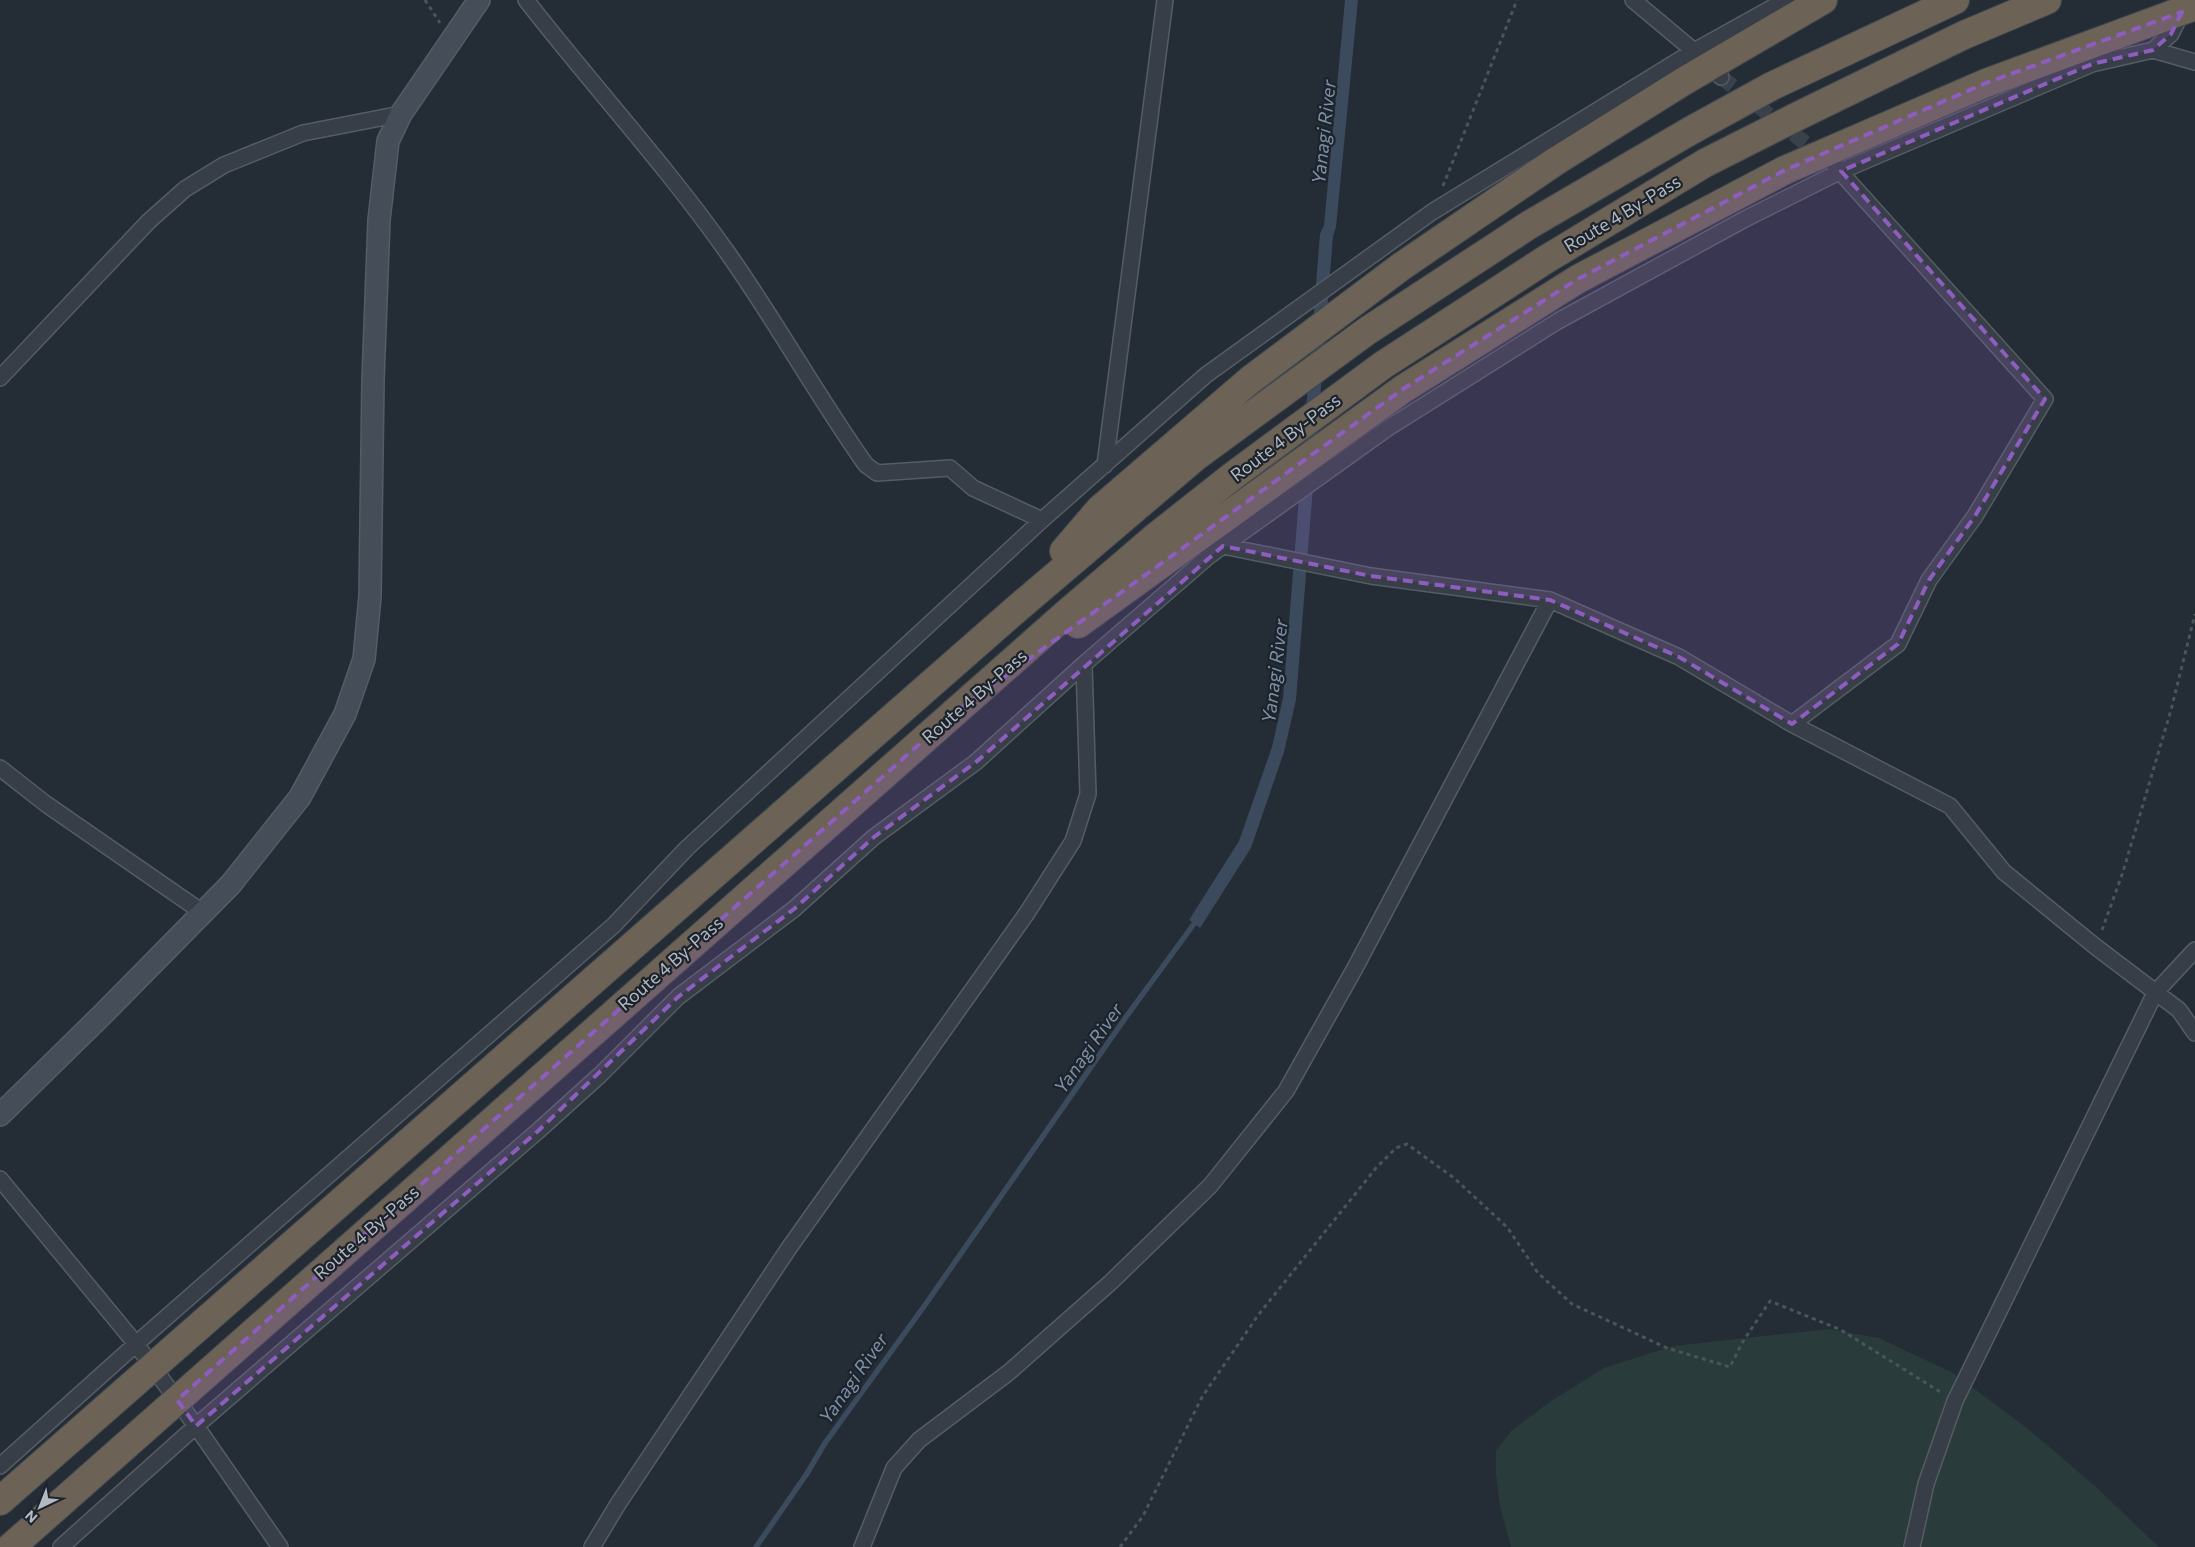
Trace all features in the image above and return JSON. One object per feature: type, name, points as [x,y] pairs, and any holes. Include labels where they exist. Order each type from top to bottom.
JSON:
[{"type":"highway","points":[[1013,612],[1100,509],[1250,380],[1410,260],[1556,161],[1709,65],[1823,0]]},
{"type":"highway","name":"Route 4 By-Pass","points":[[0,1501],[1013,612],[1194,458],[1367,330],[1505,241],[1690,131],[1772,86],[1955,0]]},
{"type":"highway","name":"Route 4 By-Pass","points":[[11,1547],[1153,539],[1242,469],[1399,354],[1545,260],[1705,163],[1964,35],[2047,0]]},
{"type":"highway","points":[[958,710],[1403,389],[1578,280],[1784,170],[1823,157],[1986,83],[2188,9]]},
{"type":"street","points":[[0,1115],[231,884],[300,797],[345,714],[364,659],[370,596],[372,380],[379,220],[388,141],[401,114],[479,0]]},
{"type":"street","points":[[526,0],[635,136],[663,166],[726,251],[866,465],[877,473],[950,468],[973,488],[1042,520]]},
{"type":"street","points":[[1105,465],[1165,0]]},
{"type":"street","points":[[1633,0],[1709,65]]},
{"type":"street","points":[[0,1466],[136,1344],[614,925],[686,848],[1042,520],[1206,375],[1432,212],[1709,65],[1786,0]]},
{"type":"street","points":[[61,1547],[196,1426],[538,1131],[600,1075],[678,997],[794,909],[874,837],[976,762],[1084,664],[1209,556],[1388,428],[1558,321],[1745,219],[1823,157],[2092,64],[2153,50],[2171,34],[2188,9]]},
{"type":"street","points":[[2153,50],[2195,62]]},
{"type":"street","points":[[0,378],[149,220],[185,189],[224,164],[303,133],[401,114]]},
{"type":"street","points":[[1792,724],[1898,644],[1929,580],[1975,516],[2045,399],[1823,157]]},
{"type":"street","points":[[1223,546],[1371,576],[1550,600],[1679,656],[1792,724],[1950,806],[2004,872],[2096,948],[2179,1010],[2195,1033]]},
{"type":"street","points":[[862,1547],[894,1468],[913,1447],[1008,1373],[1111,1282],[1210,1186],[1286,1092],[1550,600]]},
{"type":"street","points":[[592,1547],[618,1504],[789,1248],[1027,913],[1073,841],[1088,794],[1084,664]]},
{"type":"street","points":[[0,768],[46,804],[202,912]]},
{"type":"street","points":[[1912,1547],[1926,1484],[1955,1401],[2156,994],[2195,950]]},
{"type":"street","points":[[0,1179],[136,1344],[280,1547]]},
{"type":"path","points":[[425,0],[451,40]]},
{"type":"path","points":[[1432,212],[1517,0]]},
{"type":"path","points":[[2096,948],[2126,862],[2171,710],[2195,614]]},
{"type":"path","points":[[1120,1547],[1144,1516],[1202,1397],[1259,1314],[1376,1168],[1396,1148],[1407,1144],[1454,1178],[1507,1227],[1538,1273],[1572,1304],[1604,1320],[1667,1348],[1730,1367],[1742,1343],[1770,1301],[1841,1330],[1955,1401]]},
{"type":"highlighted area","points":[[2182,12],[2171,34],[2153,50],[2092,64],[1841,171],[2045,399],[1975,516],[1929,580],[1898,644],[1792,724],[1679,657],[1550,600],[1371,576],[1223,546],[976,762],[874,837],[794,909],[678,997],[538,1131],[196,1426],[177,1400],[958,710],[1403,389],[1578,279],[1785,170],[1986,83]]},
{"type":"shaded area","points":[[1829,1329],[1879,1338],[1953,1373],[2027,1428],[2096,1487],[2159,1547],[1511,1547],[1500,1506],[1496,1474],[1496,1451],[1511,1431],[1551,1401],[1604,1368],[1673,1346]]},
{"type":"water","points":[[1345,0],[1358,0],[1336,227],[1333,236],[1296,700],[1284,752],[1251,848],[1200,928],[1189,920],[1239,841],[1272,747],[1283,698],[1320,234],[1324,225]]},
{"type":"waterway","name":"Yanagi River","points":[[756,1547],[806,1475],[825,1443],[925,1305],[1126,1017],[1199,917]]},
{"type":"tunnel","points":[[1721,77],[1809,146]]}]
